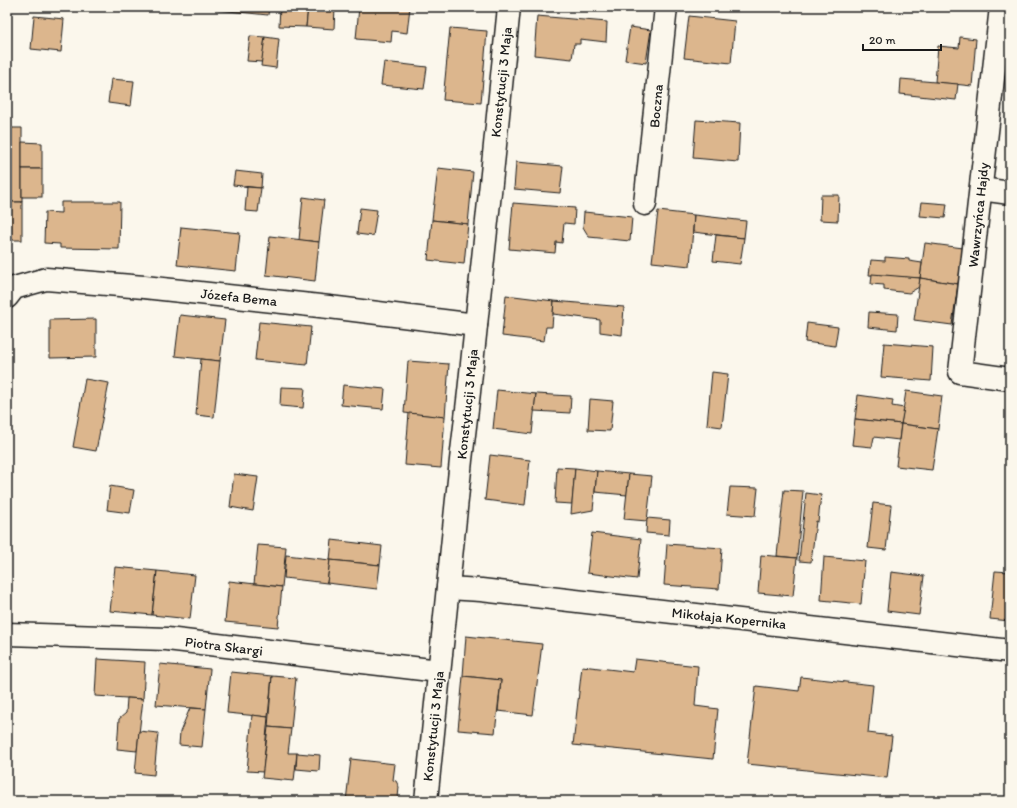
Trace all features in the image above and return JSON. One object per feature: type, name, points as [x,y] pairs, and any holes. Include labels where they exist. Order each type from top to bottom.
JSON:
[{"type":"street","name":"Konstytucji 3 Maja","points":[[426,801],[509,7]]},
{"type":"street","name":"Boczna","points":[[645,204],[666,7]]},
{"type":"street","name":"Wawrzyńca Hajdy","points":[[1001,7],[960,372],[1010,379]]},
{"type":"street","points":[[981,189],[1010,193]]},
{"type":"street","name":"Józefa Bema","points":[[7,297],[14,288],[46,279],[144,286],[329,306],[476,325]]},
{"type":"street","name":"Mikołaja Kopernika","points":[[448,588],[525,595],[1010,651]]},
{"type":"street","name":"Piotra Skargi","points":[[7,634],[166,640],[439,671]]},
{"type":"building","points":[[218,7],[269,7],[268,15],[218,10]]},
{"type":"building","points":[[280,7],[308,7],[306,27],[279,26]]},
{"type":"building","points":[[308,7],[335,7],[334,29],[306,27]]},
{"type":"building","points":[[359,7],[410,7],[407,33],[392,31],[391,42],[356,39]]},
{"type":"building","points":[[34,16],[64,19],[61,52],[31,49]]},
{"type":"building","points":[[537,16],[607,22],[606,42],[580,39],[580,44],[574,44],[572,59],[534,55]]},
{"type":"building","points":[[689,16],[735,21],[731,63],[684,58]]},
{"type":"building","points":[[630,27],[651,30],[646,63],[625,60]]},
{"type":"building","points":[[450,28],[487,31],[481,103],[443,100]]},
{"type":"building","points":[[250,36],[265,37],[262,62],[247,61]]},
{"type":"building","points":[[265,37],[279,39],[276,68],[261,66]]},
{"type":"building","points":[[960,37],[976,39],[972,86],[935,82],[938,46],[959,48]]},
{"type":"building","points":[[384,62],[427,67],[424,89],[381,85]]},
{"type":"building","points":[[111,79],[134,81],[131,106],[108,103]]},
{"type":"building","points":[[901,79],[958,84],[956,100],[900,94]]},
{"type":"building","points":[[696,120],[740,123],[738,162],[693,158]]},
{"type":"building","points":[[10,128],[22,128],[22,202],[9,202],[9,190],[7,190],[7,148],[9,148]]},
{"type":"building","points":[[22,142],[42,143],[42,169],[22,169]]},
{"type":"building","points":[[516,162],[563,166],[560,193],[514,189]]},
{"type":"building","points":[[438,168],[473,172],[468,224],[432,220]]},
{"type":"building","points":[[22,169],[42,169],[42,197],[22,197]]},
{"type":"building","points":[[235,171],[262,174],[261,188],[233,185]]},
{"type":"building","points":[[247,187],[261,188],[258,212],[245,211]]},
{"type":"building","points":[[821,195],[839,195],[838,221],[820,220]]},
{"type":"building","points":[[303,197],[324,200],[319,242],[299,240]]},
{"type":"building","points":[[7,202],[22,202],[22,240],[7,240]]},
{"type":"building","points":[[61,202],[120,202],[119,249],[60,248],[60,244],[44,243],[45,212],[61,213]]},
{"type":"building","points":[[922,202],[947,204],[945,218],[920,216]]},
{"type":"building","points":[[513,203],[575,208],[574,224],[564,223],[562,243],[556,242],[555,253],[509,249]]},
{"type":"building","points":[[360,208],[377,210],[373,236],[357,234]]},
{"type":"building","points":[[658,211],[694,215],[690,266],[652,262]]},
{"type":"building","points":[[584,212],[632,217],[630,241],[589,237],[583,227]]},
{"type":"building","points":[[694,215],[746,221],[744,238],[693,232]]},
{"type":"building","points":[[432,220],[468,224],[464,264],[428,260]]},
{"type":"building","points":[[181,227],[240,233],[236,271],[177,265]]},
{"type":"building","points":[[716,235],[744,238],[740,264],[713,261]]},
{"type":"building","points":[[270,236],[319,242],[315,281],[266,275]]},
{"type":"building","points":[[925,243],[963,248],[958,284],[920,278]]},
{"type":"building","points":[[885,257],[909,259],[909,261],[922,263],[920,278],[869,275],[871,260],[885,261]]},
{"type":"building","points":[[872,274],[920,278],[919,287],[909,293],[884,290],[884,285],[871,284]]},
{"type":"building","points":[[920,278],[958,284],[952,325],[914,320]]},
{"type":"building","points":[[506,295],[554,301],[552,327],[546,327],[544,341],[502,336]]},
{"type":"building","points":[[554,301],[624,307],[622,335],[600,332],[600,320],[553,314]]},
{"type":"building","points":[[869,312],[898,314],[897,330],[868,327]]},
{"type":"building","points":[[180,315],[225,320],[220,361],[175,356]]},
{"type":"building","points":[[96,319],[96,357],[50,358],[50,320]]},
{"type":"building","points":[[259,322],[311,327],[307,365],[255,360]]},
{"type":"building","points":[[807,323],[838,327],[835,346],[805,342]]},
{"type":"building","points":[[884,343],[933,347],[931,381],[881,377]]},
{"type":"building","points":[[201,359],[220,361],[214,417],[196,415]]},
{"type":"building","points":[[408,361],[449,364],[445,417],[404,413]]},
{"type":"building","points":[[712,372],[728,374],[722,427],[707,425]]},
{"type":"building","points":[[85,379],[109,383],[96,451],[73,447]]},
{"type":"building","points":[[343,385],[385,389],[383,409],[341,405]]},
{"type":"building","points":[[281,387],[305,388],[303,408],[280,406]]},
{"type":"building","points":[[497,390],[536,394],[532,434],[493,429]]},
{"type":"building","points":[[906,391],[942,396],[938,429],[901,424]]},
{"type":"building","points":[[536,394],[571,396],[570,413],[534,411]]},
{"type":"building","points":[[858,395],[893,400],[892,406],[904,408],[901,424],[855,419]]},
{"type":"building","points":[[590,399],[613,401],[610,431],[588,430]]},
{"type":"building","points":[[409,413],[445,417],[441,468],[405,465]]},
{"type":"building","points":[[855,419],[901,424],[899,440],[874,437],[872,447],[852,445]]},
{"type":"building","points":[[901,424],[938,429],[932,470],[896,466]]},
{"type":"building","points":[[490,455],[530,460],[525,505],[485,500]]},
{"type":"building","points":[[557,467],[575,468],[572,504],[555,503]]},
{"type":"building","points":[[575,468],[597,471],[593,510],[571,514]]},
{"type":"building","points":[[597,471],[629,474],[627,495],[595,492]]},
{"type":"building","points":[[234,474],[258,477],[253,511],[230,507]]},
{"type":"building","points":[[629,474],[652,476],[647,521],[624,519]]},
{"type":"building","points":[[110,486],[134,490],[130,513],[107,510]]},
{"type":"building","points":[[730,487],[758,488],[755,516],[727,514]]},
{"type":"building","points":[[784,490],[803,491],[797,558],[777,556]]},
{"type":"building","points":[[806,493],[821,495],[811,562],[799,561]]},
{"type":"building","points":[[873,503],[891,505],[886,550],[868,548]]},
{"type":"building","points":[[647,518],[670,520],[669,535],[646,533]]},
{"type":"building","points":[[592,533],[641,539],[637,579],[587,573]]},
{"type":"building","points":[[332,540],[382,546],[380,565],[330,560]]},
{"type":"building","points":[[667,544],[722,548],[719,589],[664,585]]},
{"type":"building","points":[[258,545],[286,547],[282,587],[254,584]]},
{"type":"building","points":[[286,555],[330,560],[327,583],[284,578]]},
{"type":"building","points":[[761,555],[797,558],[793,596],[758,593]]},
{"type":"building","points":[[824,557],[865,561],[861,604],[821,600]]},
{"type":"building","points":[[330,560],[380,565],[377,589],[327,583]]},
{"type":"building","points":[[115,567],[157,571],[152,615],[110,611]]},
{"type":"building","points":[[157,571],[195,575],[190,619],[152,615]]},
{"type":"building","points":[[995,571],[1010,572],[1010,621],[990,619]]},
{"type":"building","points":[[891,572],[924,576],[919,615],[887,611]]},
{"type":"building","points":[[229,581],[282,587],[278,627],[225,622]]},
{"type":"building","points":[[466,636],[542,644],[533,715],[498,711],[501,680],[463,676]]},
{"type":"building","points":[[97,659],[145,662],[143,699],[95,696]]},
{"type":"building","points":[[635,659],[698,666],[695,706],[718,709],[713,759],[573,745],[582,666],[633,672]]},
{"type":"building","points":[[160,664],[210,669],[206,709],[156,705]]},
{"type":"building","points":[[231,672],[272,676],[268,717],[227,713]]},
{"type":"building","points":[[272,676],[296,678],[291,729],[268,727]]},
{"type":"building","points":[[463,676],[501,680],[495,733],[458,730]]},
{"type":"building","points":[[801,677],[873,685],[868,733],[892,736],[887,778],[747,764],[756,686],[799,691]]},
{"type":"building","points":[[127,698],[143,699],[137,751],[117,749],[119,719],[126,713]]},
{"type":"building","points":[[190,708],[206,709],[202,747],[179,745],[180,732]]},
{"type":"building","points":[[252,715],[268,717],[263,772],[247,771]]},
{"type":"building","points":[[268,727],[291,729],[288,753],[297,753],[294,781],[262,778]]},
{"type":"building","points":[[139,731],[158,733],[154,775],[135,773]]},
{"type":"building","points":[[297,753],[320,755],[319,771],[296,769]]},
{"type":"building","points":[[351,759],[395,764],[393,780],[396,781],[399,787],[398,798],[394,801],[346,801]]}]
